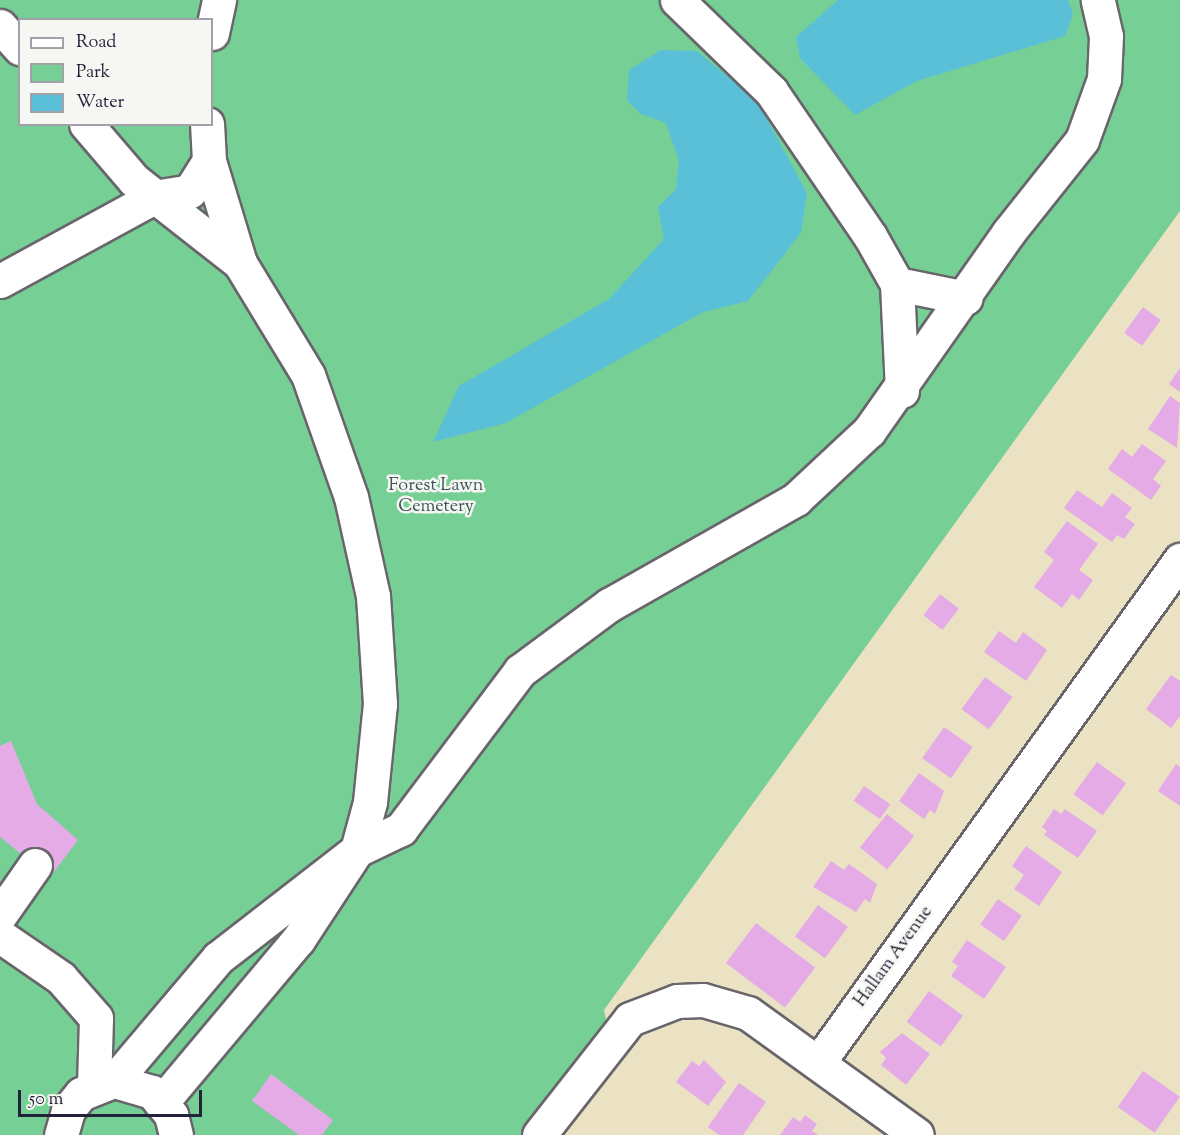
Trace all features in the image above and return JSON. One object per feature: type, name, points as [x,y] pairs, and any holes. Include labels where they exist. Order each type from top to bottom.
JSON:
[{"type":"street","points":[[213,28],[219,0]]},
{"type":"street","points":[[677,0],[771,91],[897,284],[902,392]]},
{"type":"street","points":[[61,1135],[68,1110],[104,1084],[218,958],[357,850],[401,829],[520,671],[550,645],[796,499],[836,466],[902,392],[1008,233],[1082,140],[1096,111],[1106,36],[1098,0]]},
{"type":"street","points":[[0,26],[18,46]]},
{"type":"street","points":[[88,126],[154,197],[240,263]]},
{"type":"street","points":[[161,1103],[298,940],[357,850],[370,802],[380,704],[363,543],[308,375],[240,263],[209,161],[207,126]]},
{"type":"street","points":[[0,281],[154,197],[190,190],[209,161]]},
{"type":"street","points":[[897,284],[966,298]]},
{"type":"street","name":"Hallam Avenue","points":[[818,1063],[1180,560]]},
{"type":"street","points":[[0,915],[35,865]]},
{"type":"street","points":[[0,936],[61,978],[96,1018],[104,1084]]},
{"type":"street","points":[[539,1135],[630,1019],[677,1001],[703,1000],[748,1013],[917,1135]]},
{"type":"street","points":[[104,1084],[134,1083],[161,1103],[176,1135]]},
{"type":"green space","name":"Forest Lawn Cemetery","points":[[0,0],[1180,0],[1180,211],[604,1010],[610,1038],[539,1135],[0,1135]]},
{"type":"water","points":[[838,0],[1068,0],[1073,14],[1065,36],[917,81],[855,115],[800,58],[796,37]]},
{"type":"water","points":[[661,50],[697,51],[757,101],[807,193],[801,233],[748,301],[703,312],[506,423],[433,442],[459,386],[609,299],[664,239],[658,207],[676,189],[679,161],[666,123],[641,114],[627,100],[629,70]]},
{"type":"building","points":[[1143,307],[1161,320],[1142,346],[1124,333]]},
{"type":"building","points":[[1180,368],[1180,392],[1169,384]]},
{"type":"building","points":[[1170,396],[1180,403],[1177,448],[1148,429]]},
{"type":"building","points":[[1142,444],[1166,461],[1153,479],[1161,486],[1151,500],[1108,469],[1122,449],[1132,457]]},
{"type":"building","points":[[1077,490],[1102,507],[1112,493],[1132,508],[1125,517],[1135,524],[1124,539],[1117,535],[1112,542],[1064,508]]},
{"type":"building","points":[[1067,521],[1098,544],[1079,570],[1093,580],[1079,600],[1072,594],[1062,608],[1034,587],[1054,560],[1044,552]]},
{"type":"building","points":[[940,594],[959,609],[942,630],[923,615]]},
{"type":"building","points":[[999,631],[1016,643],[1023,632],[1047,650],[1026,681],[984,652]]},
{"type":"building","points":[[1171,675],[1180,681],[1180,716],[1171,728],[1146,709]]},
{"type":"building","points":[[985,677],[1013,697],[989,729],[961,709]]},
{"type":"building","points":[[944,727],[973,747],[951,778],[922,758]]},
{"type":"building","points":[[11,741],[37,804],[78,840],[50,877],[0,837],[0,746]]},
{"type":"building","points":[[1097,762],[1126,783],[1103,816],[1073,794]]},
{"type":"building","points":[[1176,764],[1180,767],[1180,806],[1158,791]]},
{"type":"building","points":[[919,773],[944,791],[935,814],[930,810],[924,819],[899,801]]},
{"type":"building","points":[[864,786],[890,804],[880,819],[854,801]]},
{"type":"building","points":[[1054,809],[1061,814],[1065,809],[1097,831],[1078,858],[1044,835],[1047,831],[1042,827]]},
{"type":"building","points":[[887,814],[914,836],[887,869],[860,847]]},
{"type":"building","points":[[1026,846],[1062,872],[1039,906],[1014,889],[1024,875],[1012,866]]},
{"type":"building","points":[[831,861],[844,870],[849,864],[877,884],[870,903],[865,899],[856,912],[813,887]]},
{"type":"building","points":[[998,899],[1022,916],[1004,941],[980,924]]},
{"type":"building","points":[[818,905],[848,927],[825,958],[795,937]]},
{"type":"building","points":[[756,923],[815,968],[785,1007],[726,963]]},
{"type":"building","points":[[967,940],[1006,967],[984,999],[951,976],[958,966],[952,962]]},
{"type":"building","points":[[929,991],[963,1016],[941,1046],[907,1022]]},
{"type":"building","points":[[902,1033],[930,1054],[906,1085],[881,1065],[886,1058],[880,1052]]},
{"type":"building","points":[[704,1060],[726,1082],[708,1106],[676,1082],[692,1061],[699,1066]]},
{"type":"building","points":[[1143,1071],[1180,1097],[1155,1133],[1118,1107]]},
{"type":"building","points":[[271,1074],[333,1120],[322,1135],[299,1135],[252,1101]]},
{"type":"building","points":[[739,1083],[766,1102],[743,1135],[719,1135],[708,1127]]},
{"type":"building","points":[[805,1115],[817,1124],[812,1131],[818,1135],[780,1135],[793,1117],[800,1122]]}]
